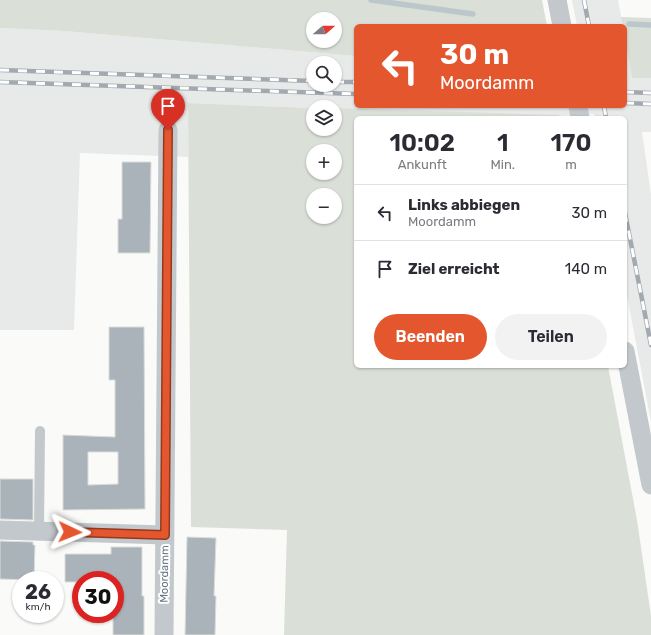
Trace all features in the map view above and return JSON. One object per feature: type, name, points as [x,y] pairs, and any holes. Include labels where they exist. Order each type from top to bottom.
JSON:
[{"type":"street","points":[[557,0],[562,24]]},
{"type":"street","name":"Moordamm","points":[[164,635],[168,130]]},
{"type":"street","points":[[627,360],[651,485]]},
{"type":"street","points":[[0,530],[165,535]]},
{"type":"lane","points":[[39,532],[40,431]]},
{"type":"shaded area","points":[[0,0],[542,0],[547,24],[354,24],[354,56],[64,31],[0,28]]},
{"type":"shaded area","points":[[572,0],[618,0],[623,24],[577,24]]},
{"type":"shaded area","points":[[621,17],[651,18],[651,78],[632,78],[627,49],[627,24],[623,24]]},
{"type":"shaded area","points":[[0,28],[64,31],[354,56],[354,108],[627,108],[627,49],[632,77],[651,78],[651,132],[642,132],[651,195],[651,422],[627,296],[627,116],[594,116],[594,114],[555,116],[342,108],[342,100],[306,100],[306,108],[188,103],[188,157],[80,153],[74,330],[0,330]]},
{"type":"shaded area","points":[[188,103],[306,108],[306,136],[342,136],[342,108],[559,115],[354,116],[354,368],[608,368],[637,520],[651,616],[651,635],[284,635],[287,530],[191,527]]},
{"type":"building","points":[[122,162],[151,162],[150,253],[118,253],[118,219],[122,219]]},
{"type":"building","points":[[109,327],[144,327],[145,509],[63,510],[63,435],[115,437],[115,380],[109,380]],"holes":[[[88,452],[118,452],[118,484],[88,485]]]},
{"type":"building","points":[[0,479],[33,479],[33,520],[0,519]]},
{"type":"building","points":[[187,537],[216,538],[214,596],[216,596],[215,635],[185,635]]},
{"type":"building","points":[[0,541],[33,542],[33,545],[35,545],[34,571],[12,571],[12,579],[0,579]]},
{"type":"building","points":[[111,547],[142,547],[144,635],[113,635],[113,623],[124,623],[124,571],[72,571],[72,582],[65,582],[65,554],[111,554]]},
{"type":"waterway","points":[[371,0],[473,14]]},
{"type":"waterway","points":[[629,24],[651,25]]},
{"type":"railway","points":[[584,0],[589,24]]},
{"type":"railway","points":[[0,70],[306,81]]},
{"type":"railway","points":[[0,82],[354,94]]},
{"type":"railway","points":[[342,82],[354,82]]},
{"type":"railway","points":[[627,92],[651,93]]},
{"type":"railway","points":[[627,103],[651,104]]},
{"type":"railway","points":[[604,108],[606,116]]},
{"type":"railway","points":[[627,223],[651,345]]},
{"type":"route","points":[[70,532],[165,535],[168,130]]}]
